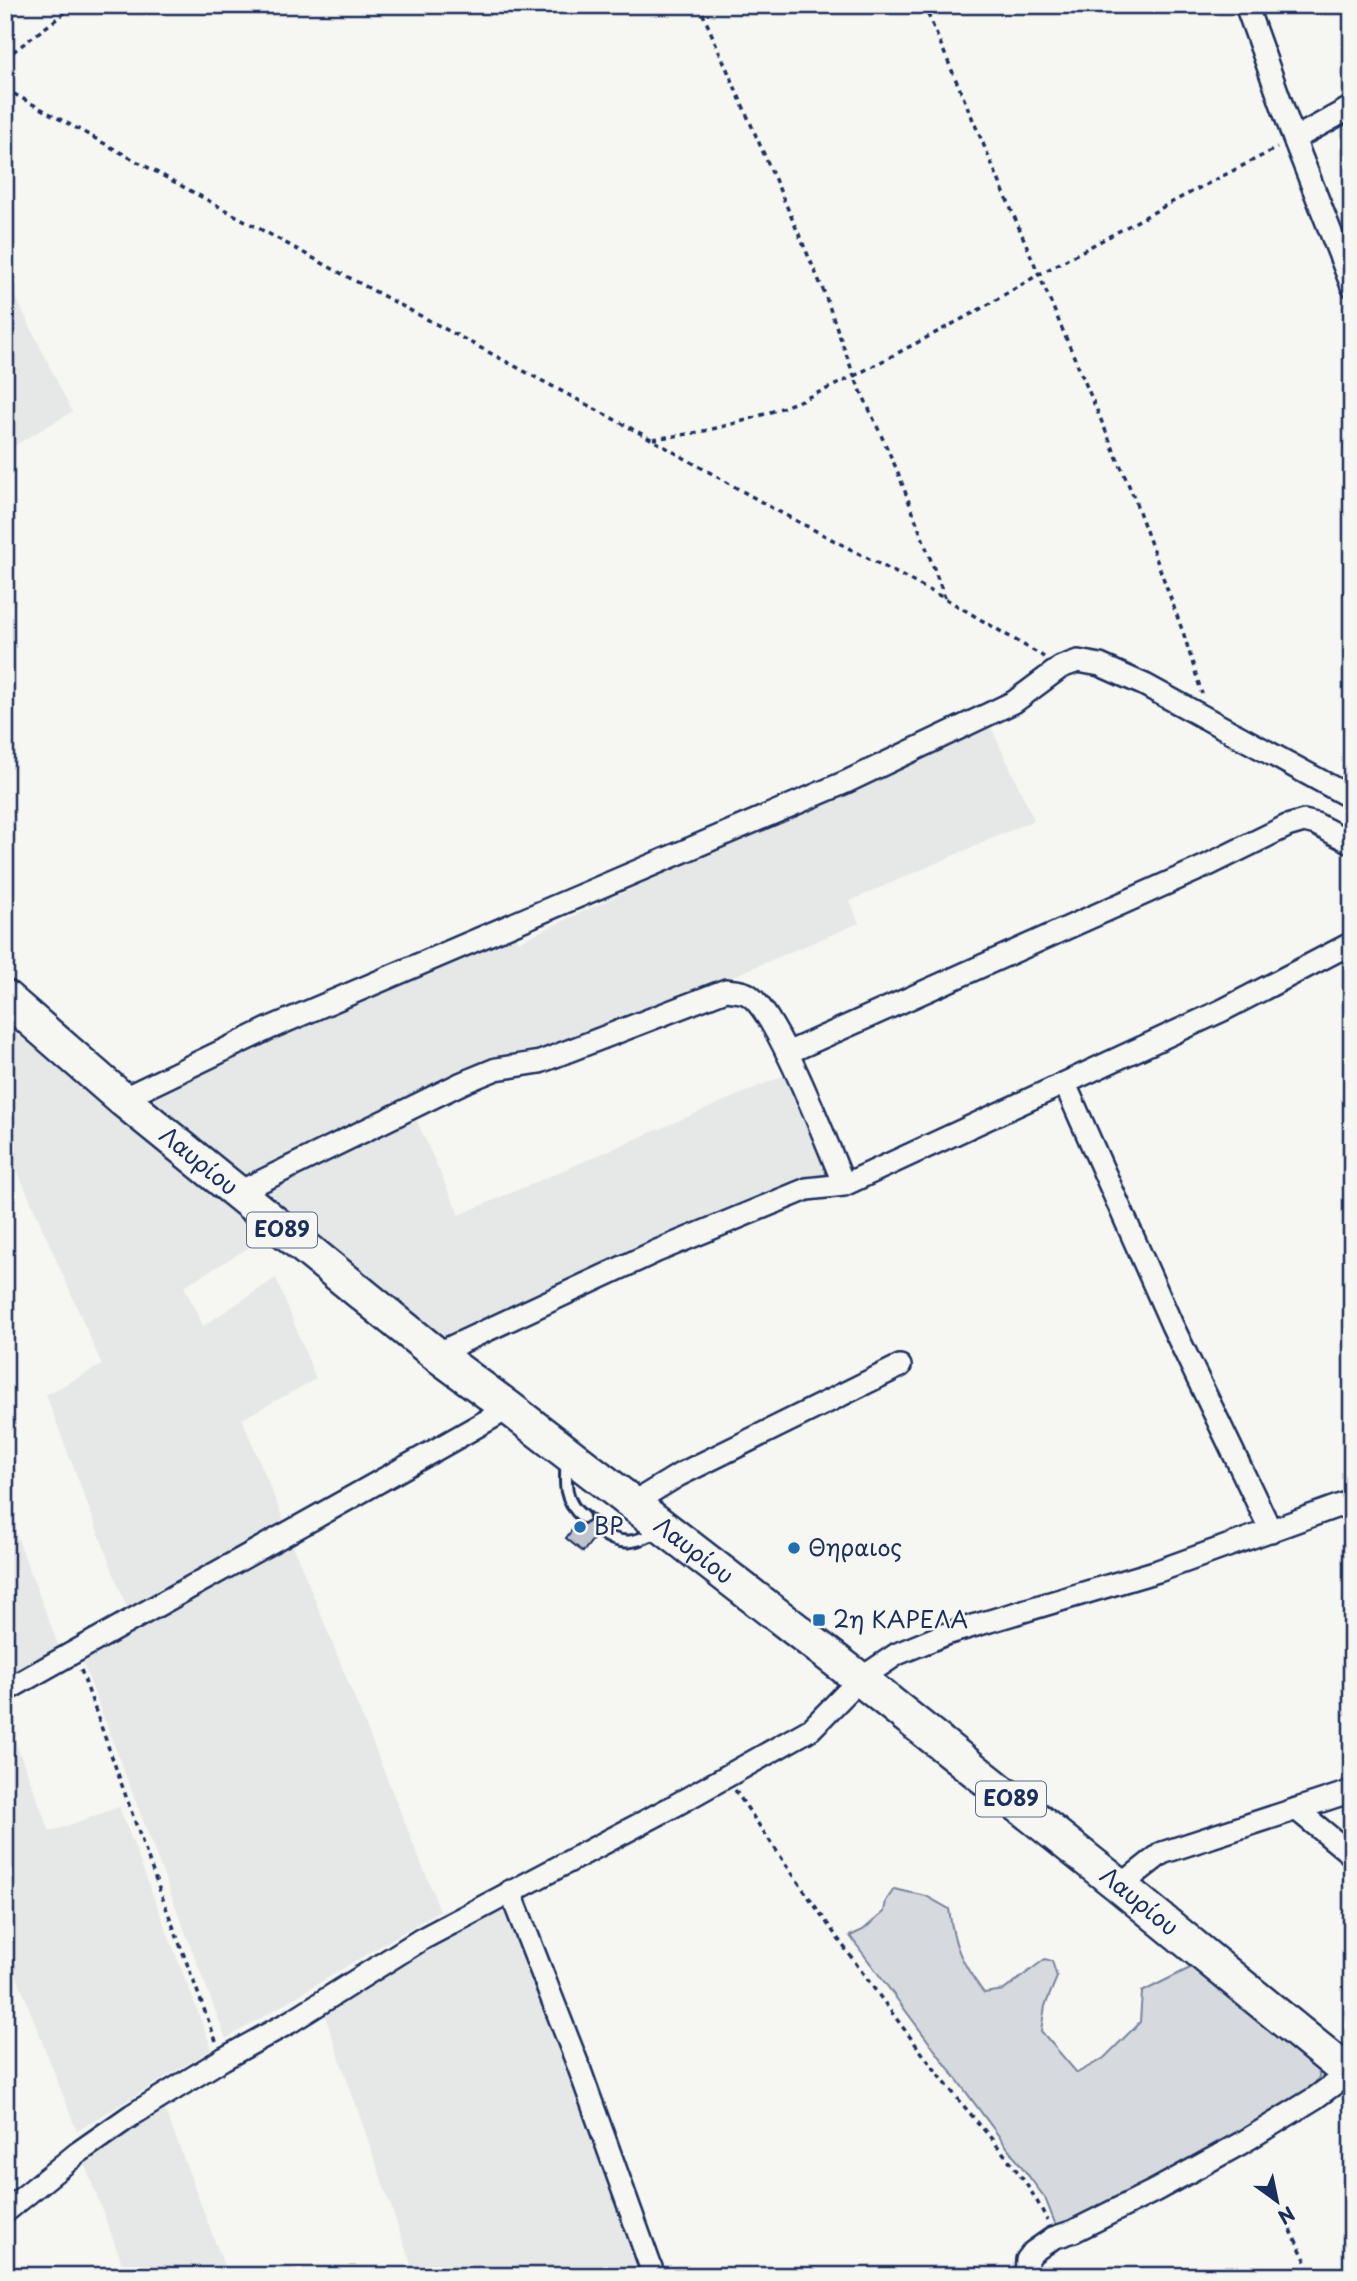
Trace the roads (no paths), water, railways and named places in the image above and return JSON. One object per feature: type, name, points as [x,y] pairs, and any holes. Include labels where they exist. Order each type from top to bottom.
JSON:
[{"type":"main road","name":"Λαυρίου","points":[[5,997],[122,1099],[436,1354],[860,1679],[1120,1886],[1350,2075]]},
{"type":"street","points":[[1247,5],[1294,139],[1352,286]]},
{"type":"street","points":[[1294,139],[1352,107]]},
{"type":"street","points":[[122,1099],[270,1028],[846,782],[1014,702],[1061,667],[1078,662],[1100,664],[1145,685],[1352,798]]},
{"type":"street","points":[[787,1052],[1185,876],[1287,826],[1304,821],[1316,824],[1352,843]]},
{"type":"street","points":[[436,1354],[657,1251],[807,1189],[844,1185],[1223,1010],[1352,943]]},
{"type":"street","points":[[237,1194],[462,1083],[496,1069],[540,1062],[726,990],[747,994],[767,1014],[787,1052],[844,1185]]},
{"type":"street","points":[[1065,1084],[1172,1325],[1271,1531]]},
{"type":"street","points":[[633,1503],[690,1470],[900,1366]]},
{"type":"street","points":[[5,1691],[219,1570],[357,1496],[509,1408]]},
{"type":"street","points":[[5,2211],[79,2152],[132,2115],[290,2022],[422,1939],[811,1729],[860,1679],[897,1654],[946,1634],[1158,1571],[1352,1501]]},
{"type":"street","points":[[1120,1886],[1162,1853],[1352,1791]]},
{"type":"street","points":[[1296,1809],[1352,1855]]},
{"type":"street","points":[[510,1891],[578,2065],[654,2276]]},
{"type":"street","points":[[1026,2276],[1027,2260],[1033,2252],[1053,2238],[1085,2226],[1245,2141],[1350,2075]]},
{"type":"lane","points":[[567,1452],[565,1488],[568,1499],[583,1517]]},
{"type":"lane","points":[[600,1531],[609,1539],[629,1542],[666,1528]]},
{"type":"place","name":"BP","points":[[580,1527]]},
{"type":"place","name":"Θηραιος","points":[[794,1548]]},
{"type":"place","name":"2η ΚΑΡΕΛΑ","points":[[819,1620]]}]
